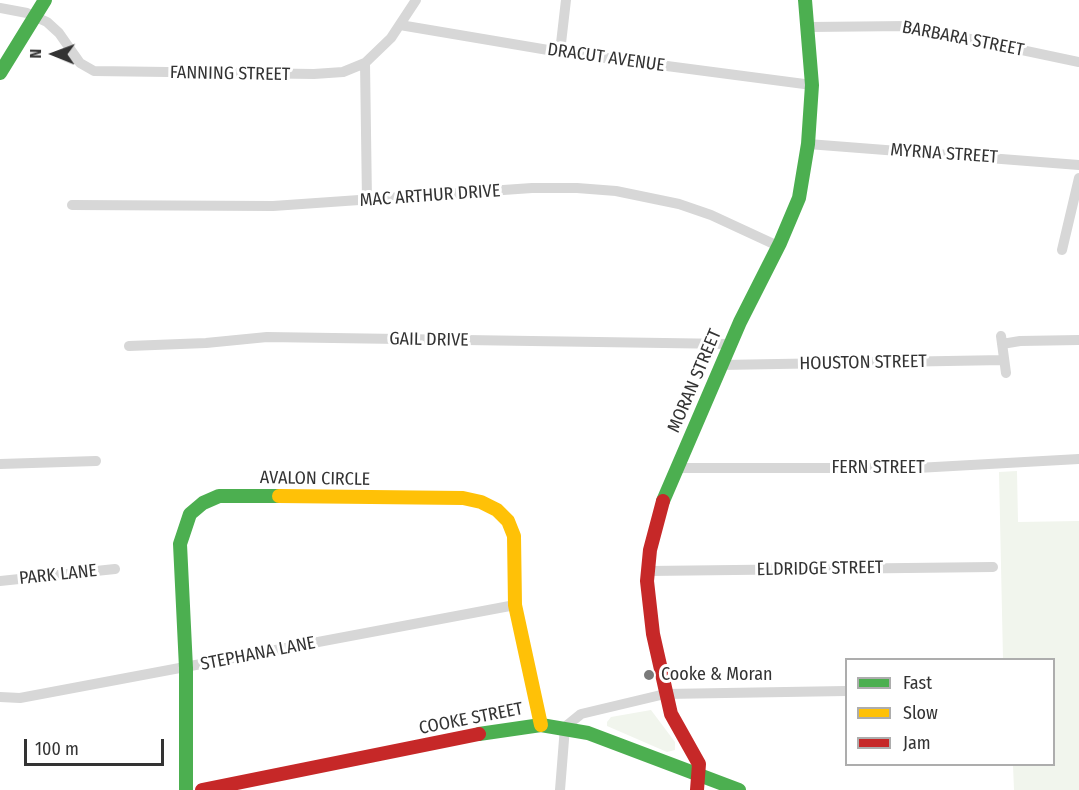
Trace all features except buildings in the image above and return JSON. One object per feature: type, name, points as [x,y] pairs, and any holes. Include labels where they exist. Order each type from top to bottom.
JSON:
[{"type":"street","points":[[0,73],[45,0]]},
{"type":"street","name":"FANNING STREET","points":[[35,16],[53,27],[80,63],[99,72],[336,73],[348,71],[365,63],[387,44],[416,0]]},
{"type":"street","points":[[560,52],[566,0]]},
{"type":"street","name":"MORAN STREET","points":[[699,775],[698,760],[673,719],[665,694],[651,624],[648,571],[656,522],[677,468],[730,344],[799,198],[808,144],[812,85],[810,27],[805,0]]},
{"type":"street","points":[[0,8],[35,16]]},
{"type":"street","name":"DRACUT AVENUE","points":[[400,25],[560,52],[812,85]]},
{"type":"street","name":"BARBARA STREET","points":[[810,27],[908,26],[1079,62]]},
{"type":"street","points":[[365,63],[367,201]]},
{"type":"street","name":"MYRNA STREET","points":[[808,144],[1079,165]]},
{"type":"street","points":[[1062,250],[1079,178]]},
{"type":"street","name":"MAC ARTHUR DRIVE","points":[[72,205],[273,206],[532,188],[616,191],[679,204],[711,215],[778,246]]},
{"type":"street","name":"GAIL DRIVE","points":[[129,346],[206,343],[267,337],[730,344]]},
{"type":"street","points":[[1006,373],[1002,340],[1079,340]]},
{"type":"street","name":"HOUSTON STREET","points":[[721,365],[1004,360]]},
{"type":"street","name":"FERN STREET","points":[[677,468],[917,468],[1079,459]]},
{"type":"street","points":[[0,464],[96,461]]},
{"type":"street","name":"AVALON CIRCLE","points":[[186,790],[186,668],[180,544],[190,514],[202,503],[219,496],[463,498],[481,502],[497,510],[508,521],[514,536],[515,605],[541,725]]},
{"type":"street","name":"ELDRIDGE STREET","points":[[648,571],[993,567]]},
{"type":"street","name":"PARK LANE","points":[[0,581],[115,569]]},
{"type":"street","name":"STEPHANA LANE","points":[[0,697],[20,698],[515,605]]},
{"type":"street","points":[[560,790],[565,727],[581,714],[665,694],[845,691]]},
{"type":"street","name":"COOKE STREET","points":[[202,790],[503,729],[541,725],[565,727],[600,736],[739,790]]},
{"type":"street","points":[[697,790],[699,775]]},
{"type":"shaded area","points":[[1017,471],[1018,522],[1079,521],[1079,790],[1014,790],[1013,766],[1055,766],[1055,658],[1003,658],[999,472]]},
{"type":"shaded area","points":[[651,710],[675,742],[675,750],[667,752],[607,726],[611,717]]},
{"type":"traffic: fast","points":[[0,73],[45,0]]},
{"type":"traffic: fast","points":[[663,501],[740,322],[780,243],[799,198],[808,144],[812,85],[805,0]]},
{"type":"traffic: fast","points":[[186,790],[186,668],[180,544],[190,514],[203,503],[219,496],[279,496]]},
{"type":"traffic: fast","points":[[479,734],[541,725],[588,733],[739,790]]},
{"type":"traffic: slow","points":[[279,496],[463,498],[481,502],[497,510],[508,521],[514,536],[515,605],[541,725]]},
{"type":"traffic: jam","points":[[663,501],[650,550],[647,581],[653,634],[671,714],[699,764],[697,790]]},
{"type":"traffic: jam","points":[[202,790],[479,734]]},
{"type":"place","name":"Cooke & Moran","points":[[649,675]]}]
